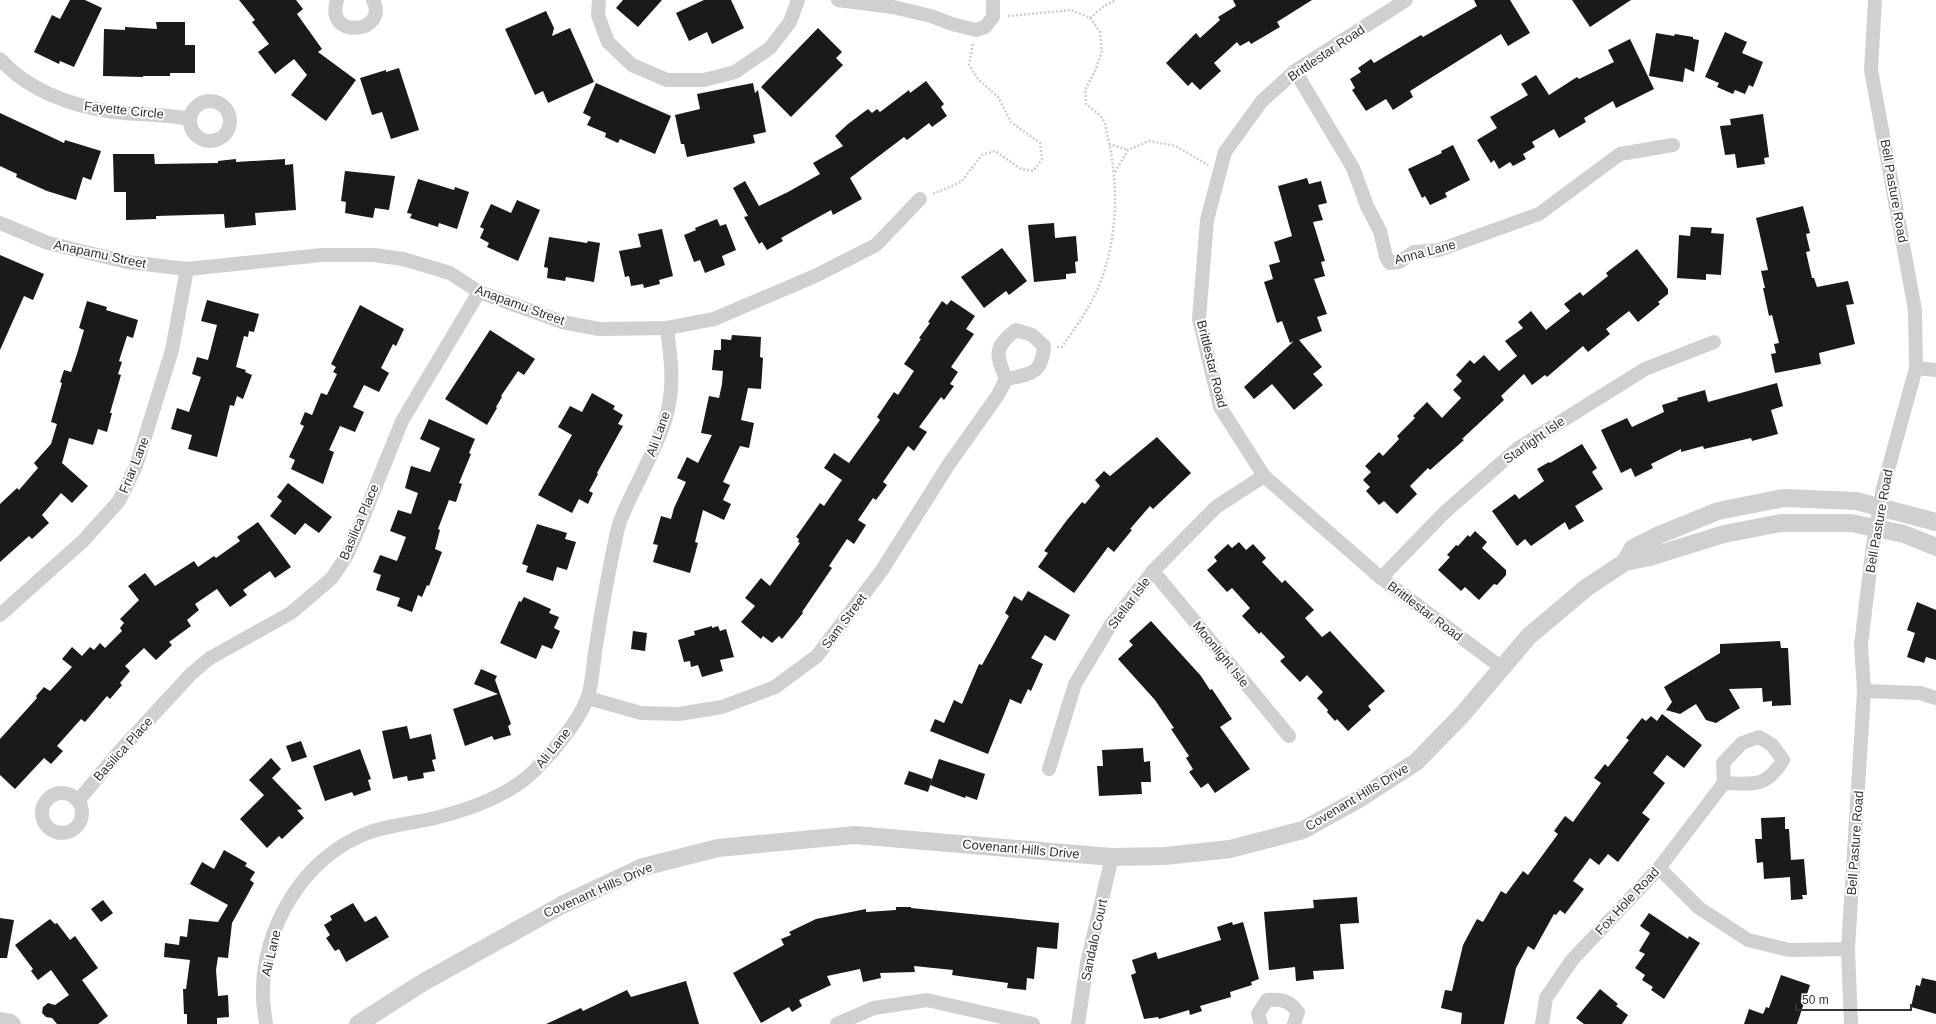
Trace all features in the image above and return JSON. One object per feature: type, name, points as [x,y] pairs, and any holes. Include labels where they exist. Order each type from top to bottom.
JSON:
[{"type":"street","points":[[338,0],[335,6],[336,14],[340,22],[353,29],[368,25],[373,19],[375,11],[373,0]]},
{"type":"street","points":[[599,0],[598,15],[608,42],[632,65],[667,80],[704,80],[735,72],[770,48],[790,22],[798,0]]},
{"type":"street","points":[[838,0],[893,7],[931,16],[952,24],[976,30],[985,27],[993,17],[993,0]]},
{"type":"street","name":"Brittlestar Road","points":[[1406,0],[1295,71],[1262,101],[1225,152],[1206,220],[1199,319],[1220,406],[1264,476],[1381,578],[1502,668]]},
{"type":"street","name":"Bell Pasture Road","points":[[1851,1024],[1848,948],[1864,691],[1860,646],[1883,488],[1916,368],[1915,310],[1871,70],[1875,0]]},
{"type":"street","name":"Fayette Circle","points":[[0,59],[6,66],[36,88],[76,105],[115,112],[171,115],[190,119]]},
{"type":"street","name":"Anna Lane","points":[[1295,71],[1353,168],[1380,231],[1386,257],[1390,263],[1400,262],[1414,252],[1439,250],[1539,214],[1620,154],[1673,145]]},
{"type":"street","name":"Anapamu Street","points":[[0,223],[48,243],[127,262],[187,269],[322,255],[374,255],[403,260],[450,274],[479,292],[562,322],[599,329],[668,328],[714,319],[815,276],[876,245],[920,199]]},
{"type":"street","name":"Friar Lane","points":[[0,615],[83,541],[119,501],[136,466],[172,350],[187,269]]},
{"type":"street","name":"Basilica Place","points":[[78,801],[118,753],[191,674],[210,658],[291,613],[332,578],[347,555],[356,536],[402,421],[479,292]]},
{"type":"street","name":"Ali Lane","points":[[266,1024],[263,991],[265,972],[273,932],[289,900],[305,878],[325,858],[347,842],[371,832],[435,818],[468,808],[485,802],[509,789],[533,772],[552,751],[588,698],[604,599],[618,527],[654,447],[669,403],[671,361],[668,328]]},
{"type":"street","points":[[1016,330],[1032,335],[1044,346],[1043,362],[1032,373],[1006,379],[998,358],[1002,341],[1016,330]]},
{"type":"street","name":"Starlight Isle","points":[[1381,578],[1445,512],[1517,449],[1645,369],[1714,342]]},
{"type":"street","points":[[1916,368],[1936,370]]},
{"type":"street","name":"Sam Street","points":[[588,698],[641,713],[679,714],[722,708],[775,687],[817,656],[882,570],[949,464],[998,395],[1006,379]]},
{"type":"street","name":"Stellar Isle","points":[[1049,769],[1074,684],[1110,626],[1153,571],[1216,507],[1264,476]]},
{"type":"street","name":"Covenant Hills Drive","points":[[1625,562],[1633,548],[1659,535],[1718,511],[1784,498],[1856,501],[1880,506],[1936,522]]},
{"type":"street","name":"Covenant Hills Drive","points":[[358,1024],[422,983],[562,905],[643,867],[718,848],[855,835],[1112,857],[1165,856],[1230,850],[1303,830],[1359,799],[1416,762],[1461,716],[1528,636],[1586,588],[1625,562],[1650,557],[1724,534],[1781,523],[1851,523],[1904,534],[1936,547]]},
{"type":"street","name":"Moonlight Isle","points":[[1153,571],[1289,736]]},
{"type":"street","points":[[1864,691],[1920,693],[1936,698]]},
{"type":"street","name":"Fox Hole Road","points":[[1542,1024],[1546,998],[1572,960],[1659,868],[1724,783]]},
{"type":"street","name":"Sandalo Court","points":[[1078,1024],[1087,963],[1112,857]]},
{"type":"street","points":[[1659,868],[1699,908],[1748,940],[1789,950],[1848,948]]},
{"type":"street","points":[[1261,1024],[1258,1014],[1267,1000],[1280,999],[1291,1003],[1298,1012],[1294,1024]]},
{"type":"street","points":[[837,1024],[874,1008],[927,1000],[1033,1024]]},
{"type":"street","points":[[0,1019],[11,1021],[14,1024]]},
{"type":"path","points":[[1090,18],[1104,6],[1116,0]]},
{"type":"path","points":[[993,17],[1071,10],[1090,18],[1100,32],[1102,51],[1095,71],[1085,90],[1086,104],[1103,119],[1115,172],[1114,222],[1109,254],[1098,287],[1085,314],[1062,347],[1044,346]]},
{"type":"path","points":[[920,199],[960,182],[982,155],[995,151],[1021,169],[1033,171],[1042,159],[1040,143],[1011,122],[998,97],[978,79],[969,65],[976,30]]},
{"type":"path","points":[[1115,172],[1128,150],[1149,141],[1176,146],[1220,172]]},
{"type":"path","points":[[1109,144],[1128,150]]},
{"type":"building","points":[[70,0],[85,0],[102,8],[74,67],[60,61],[59,64],[34,52],[52,15],[60,19]]},
{"type":"building","points":[[239,0],[296,0],[303,9],[297,14],[322,49],[318,52],[356,80],[326,121],[291,95],[307,75],[294,59],[275,74],[258,52],[269,44],[252,22],[255,20]]},
{"type":"building","points":[[623,0],[662,0],[638,27],[616,8]]},
{"type":"building","points":[[704,0],[731,0],[744,28],[712,44],[707,32],[689,41],[676,13]]},
{"type":"building","points":[[1233,0],[1312,0],[1277,22],[1280,27],[1251,44],[1249,41],[1240,46],[1237,42],[1214,63],[1221,71],[1200,90],[1192,82],[1188,86],[1166,63],[1196,33],[1200,38],[1220,20],[1218,17],[1236,6]]},
{"type":"building","points":[[1474,0],[1510,0],[1530,33],[1508,46],[1501,34],[1410,91],[1413,97],[1393,110],[1386,99],[1366,111],[1352,90],[1355,88],[1350,79],[1361,72],[1358,68],[1371,59],[1374,63],[1421,35],[1423,37],[1477,6]]},
{"type":"building","points":[[1572,0],[1631,0],[1590,27]]},
{"type":"building","points":[[546,11],[554,28],[552,36],[570,28],[594,82],[548,103],[543,91],[535,95],[505,29]]},
{"type":"building","points":[[156,22],[185,22],[185,45],[195,45],[195,73],[170,73],[170,76],[143,77],[103,76],[104,29],[125,30],[125,27],[157,29]]},
{"type":"building","points":[[818,28],[842,52],[836,58],[843,65],[791,117],[761,87]]},
{"type":"building","points":[[1725,32],[1747,42],[1742,53],[1763,62],[1753,87],[1749,85],[1745,94],[1735,90],[1733,94],[1717,87],[1719,83],[1705,77]]},
{"type":"building","points":[[1656,33],[1674,36],[1675,34],[1693,37],[1693,39],[1699,40],[1694,72],[1685,68],[1683,82],[1649,76]]},
{"type":"building","points":[[1630,39],[1654,89],[1616,108],[1613,101],[1584,118],[1586,122],[1559,138],[1554,129],[1532,142],[1535,147],[1523,154],[1526,159],[1513,166],[1510,162],[1499,169],[1494,160],[1491,163],[1477,140],[1497,128],[1490,117],[1528,95],[1521,84],[1536,75],[1549,95],[1577,77],[1579,79],[1614,62],[1608,50]]},
{"type":"building","points":[[399,68],[419,130],[391,139],[382,112],[372,115],[360,78],[386,70],[386,72]]},
{"type":"building","points":[[926,81],[944,104],[941,107],[947,116],[932,127],[929,123],[907,140],[904,137],[850,178],[862,199],[833,215],[831,210],[781,238],[783,241],[767,250],[762,242],[759,244],[744,217],[748,216],[733,188],[745,181],[759,206],[788,192],[820,174],[813,163],[843,146],[835,136],[848,124],[868,109],[872,113],[877,109],[880,112],[909,90],[910,93]]},
{"type":"building","points":[[596,83],[671,116],[655,154],[620,139],[618,143],[605,137],[606,133],[587,125],[591,117],[583,113]]},
{"type":"building","points":[[753,83],[755,93],[758,90],[766,132],[753,135],[755,143],[687,157],[684,144],[681,144],[675,115],[700,109],[697,94]]},
{"type":"building","points":[[0,113],[64,143],[65,140],[101,151],[91,180],[83,177],[76,200],[47,191],[16,177],[17,174],[0,166]]},
{"type":"building","points":[[1763,114],[1769,157],[1764,158],[1765,164],[1737,168],[1735,154],[1725,155],[1720,126],[1731,125],[1730,119]]},
{"type":"building","points":[[1453,145],[1470,180],[1445,193],[1447,197],[1430,205],[1425,196],[1422,198],[1408,169],[1442,153],[1441,151]]},
{"type":"building","points":[[113,154],[154,154],[155,164],[218,163],[218,161],[236,159],[236,162],[285,159],[285,165],[293,164],[296,210],[255,213],[256,225],[225,228],[224,214],[156,216],[156,219],[126,220],[126,192],[114,192]]},
{"type":"building","points":[[345,171],[395,176],[389,210],[375,208],[373,218],[345,213],[346,202],[341,201]]},
{"type":"building","points":[[1307,178],[1309,184],[1321,181],[1327,203],[1318,205],[1323,220],[1313,222],[1325,261],[1321,262],[1325,276],[1314,279],[1327,314],[1317,317],[1322,331],[1299,340],[1322,367],[1313,374],[1323,385],[1294,410],[1272,384],[1254,399],[1244,387],[1294,341],[1290,343],[1282,321],[1277,323],[1264,282],[1273,279],[1269,265],[1280,262],[1274,242],[1292,236],[1278,186]]},
{"type":"building","points":[[418,179],[454,190],[455,187],[469,192],[457,229],[439,223],[438,227],[410,218],[412,214],[407,213]]},
{"type":"building","points":[[517,200],[540,210],[518,261],[487,247],[489,243],[480,238],[484,229],[480,227],[491,204],[511,213]]},
{"type":"building","points":[[1803,206],[1810,233],[1806,234],[1810,251],[1806,252],[1812,278],[1814,278],[1817,287],[1848,281],[1854,304],[1846,305],[1855,344],[1819,353],[1821,364],[1775,373],[1771,354],[1776,353],[1774,344],[1779,343],[1772,315],[1769,316],[1763,288],[1765,288],[1761,271],[1768,270],[1756,218]]},
{"type":"building","points":[[717,219],[720,226],[726,224],[736,250],[722,256],[725,265],[705,273],[700,260],[694,262],[684,235],[696,230],[695,228]]},
{"type":"building","points":[[1054,223],[1055,238],[1076,236],[1078,261],[1075,262],[1076,273],[1066,274],[1066,279],[1034,282],[1028,225]]},
{"type":"building","points":[[1691,227],[1712,228],[1711,233],[1724,234],[1721,275],[1706,274],[1706,280],[1677,278],[1679,235],[1690,236]]},
{"type":"building","points":[[662,229],[673,276],[659,280],[660,284],[644,288],[643,284],[631,286],[629,276],[625,277],[619,251],[641,247],[638,234]]},
{"type":"building","points":[[549,237],[587,243],[588,241],[600,243],[594,282],[566,277],[565,281],[547,278],[548,268],[544,267]]},
{"type":"building","points":[[1002,248],[1027,281],[1009,295],[1006,291],[984,308],[961,277]]},
{"type":"building","points":[[1637,249],[1668,289],[1668,294],[1658,302],[1660,304],[1638,322],[1629,311],[1606,329],[1610,334],[1588,352],[1583,346],[1547,377],[1545,375],[1532,385],[1524,374],[1501,396],[1504,400],[1462,439],[1464,440],[1430,470],[1428,468],[1410,486],[1417,494],[1397,514],[1384,501],[1379,505],[1366,491],[1370,487],[1363,480],[1371,472],[1365,466],[1379,452],[1383,456],[1399,439],[1397,436],[1415,418],[1413,416],[1427,402],[1442,418],[1461,398],[1453,390],[1462,381],[1456,375],[1470,360],[1474,364],[1484,355],[1499,371],[1517,356],[1505,341],[1523,328],[1518,322],[1531,311],[1546,330],[1570,311],[1564,304],[1580,292],[1583,296],[1608,276],[1606,273]]},
{"type":"building","points":[[0,255],[44,274],[33,300],[24,296],[0,350]]},
{"type":"building","points":[[207,300],[259,314],[254,332],[249,331],[248,337],[244,336],[236,367],[246,370],[245,372],[252,375],[243,399],[237,396],[234,406],[230,405],[217,457],[188,449],[192,435],[171,429],[177,408],[189,412],[201,377],[192,374],[197,357],[208,360],[217,325],[201,321]]},
{"type":"building","points":[[951,300],[975,316],[966,329],[974,334],[951,367],[958,372],[950,384],[954,386],[944,400],[941,397],[919,427],[927,432],[914,451],[908,446],[883,482],[887,485],[876,500],[873,498],[858,520],[866,525],[854,544],[847,539],[829,566],[832,568],[802,612],[803,613],[782,639],[779,636],[772,643],[763,636],[761,639],[741,622],[755,606],[745,598],[761,578],[770,586],[800,543],[798,542],[799,539],[796,537],[820,503],[824,506],[842,480],[824,468],[834,453],[849,463],[880,420],[877,417],[894,392],[898,395],[914,371],[904,364],[921,339],[919,338],[930,323],[928,322],[942,301],[947,305]]},
{"type":"building","points":[[87,301],[107,307],[106,310],[138,320],[133,338],[127,336],[119,361],[122,362],[118,374],[121,375],[110,413],[112,413],[107,432],[98,429],[93,445],[69,438],[62,463],[88,486],[72,503],[61,493],[42,515],[49,523],[32,539],[29,536],[0,562],[0,504],[17,488],[19,490],[38,468],[34,463],[51,444],[57,424],[51,422],[62,383],[60,382],[64,370],[71,372],[77,354],[84,330],[79,328]]},
{"type":"building","points":[[360,305],[404,329],[396,346],[393,344],[381,368],[389,373],[379,392],[364,385],[353,407],[364,412],[355,432],[340,426],[329,450],[334,452],[323,484],[291,469],[295,460],[289,457],[304,426],[300,424],[305,412],[312,415],[321,393],[327,395],[337,374],[333,372],[336,367],[331,364]]},
{"type":"building","points":[[490,330],[535,359],[524,375],[518,371],[501,396],[502,397],[496,407],[497,408],[487,425],[445,399]]},
{"type":"building","points":[[732,335],[761,337],[760,357],[763,358],[761,389],[748,388],[741,420],[754,423],[749,448],[740,446],[723,482],[730,485],[723,500],[731,504],[724,520],[703,510],[695,542],[698,543],[690,573],[653,562],[658,545],[653,544],[661,516],[671,519],[674,508],[686,482],[677,478],[687,457],[698,463],[712,435],[701,433],[709,396],[719,398],[722,384],[723,371],[712,370],[714,350],[721,350],[721,339],[731,340]]},
{"type":"building","points":[[1777,383],[1783,406],[1771,410],[1778,434],[1752,441],[1751,438],[1704,449],[1703,446],[1681,452],[1681,449],[1651,464],[1653,468],[1635,477],[1631,468],[1621,473],[1601,430],[1627,418],[1632,427],[1664,412],[1662,405],[1678,400],[1677,398],[1705,390],[1708,402]]},
{"type":"building","points":[[592,393],[615,406],[613,409],[623,415],[618,424],[623,426],[597,473],[598,474],[589,491],[593,493],[588,504],[579,499],[572,513],[538,495],[572,435],[558,427],[570,406],[582,412]]},
{"type":"building","points":[[429,419],[475,439],[469,453],[471,454],[459,483],[462,484],[456,502],[449,500],[438,529],[440,530],[435,549],[442,552],[429,586],[427,585],[422,597],[418,595],[412,612],[397,606],[400,598],[376,590],[381,575],[373,572],[380,555],[397,561],[406,537],[390,531],[398,510],[411,514],[418,493],[405,488],[411,466],[430,472],[440,448],[420,439]]},
{"type":"building","points":[[1157,437],[1191,473],[1153,509],[1150,506],[1130,529],[1132,530],[1114,552],[1108,547],[1074,593],[1038,567],[1048,553],[1044,551],[1082,502],[1085,504],[1100,486],[1095,480],[1104,471],[1110,476]]},
{"type":"building","points":[[1582,444],[1597,468],[1592,472],[1603,489],[1575,506],[1584,521],[1569,530],[1565,522],[1531,546],[1525,539],[1517,546],[1492,511],[1515,494],[1519,499],[1544,481],[1537,469]]},
{"type":"building","points":[[288,483],[332,517],[319,533],[305,523],[295,535],[270,516],[282,501],[277,497]]},
{"type":"building","points":[[258,522],[291,567],[275,578],[270,571],[243,590],[247,595],[230,607],[217,589],[195,604],[199,610],[187,620],[191,626],[169,642],[172,645],[156,660],[144,648],[125,666],[130,671],[120,683],[122,685],[110,699],[107,696],[85,722],[81,719],[57,746],[63,751],[51,764],[44,758],[15,789],[0,775],[0,739],[37,698],[36,696],[44,687],[50,691],[72,667],[62,659],[72,647],[82,656],[90,647],[94,650],[100,643],[105,648],[122,631],[120,628],[124,623],[120,619],[139,600],[128,586],[145,573],[155,586],[194,561],[198,567],[214,556],[216,558],[240,541],[237,537]]},
{"type":"building","points":[[537,524],[567,533],[565,539],[576,542],[567,570],[557,567],[553,581],[526,572],[528,566],[522,564]]},
{"type":"building","points":[[1475,531],[1487,542],[1482,548],[1506,570],[1506,575],[1497,585],[1494,584],[1479,600],[1465,587],[1461,591],[1438,570],[1450,557],[1447,555],[1456,545],[1458,546],[1468,535],[1470,537]]},
{"type":"building","points":[[1239,542],[1246,550],[1253,544],[1266,558],[1262,562],[1282,583],[1285,580],[1314,610],[1305,618],[1322,637],[1330,631],[1385,691],[1368,706],[1371,710],[1348,731],[1337,719],[1335,721],[1327,712],[1328,710],[1317,698],[1323,692],[1307,675],[1300,682],[1280,661],[1285,657],[1261,632],[1259,634],[1242,616],[1250,608],[1232,588],[1227,592],[1207,570],[1217,561],[1214,557],[1228,544],[1232,548]]},
{"type":"building","points":[[1028,591],[1070,615],[1055,641],[1045,635],[1031,658],[1043,664],[1031,691],[1028,689],[1021,704],[1010,699],[988,754],[930,731],[935,719],[944,723],[954,700],[962,704],[979,664],[982,665],[1009,616],[1005,613],[1014,596],[1022,601]]},
{"type":"building","points":[[524,597],[551,609],[549,613],[559,617],[554,628],[560,631],[552,649],[542,645],[536,659],[500,643],[519,601],[521,602]]},
{"type":"building","points":[[1917,602],[1936,610],[1936,660],[1926,657],[1924,663],[1907,657],[1915,633],[1907,630]]},
{"type":"building","points":[[1151,621],[1201,676],[1210,690],[1212,689],[1232,719],[1220,727],[1250,769],[1215,793],[1208,783],[1201,788],[1189,772],[1193,769],[1186,758],[1189,756],[1171,729],[1174,728],[1155,700],[1118,659],[1133,645],[1129,641]]},
{"type":"building","points":[[712,626],[712,628],[718,626],[720,631],[726,629],[734,657],[720,660],[723,671],[702,677],[698,665],[691,667],[690,661],[684,662],[678,640],[695,635],[694,631]]},
{"type":"building","points":[[633,631],[647,633],[645,651],[631,649]]},
{"type":"building","points":[[1780,641],[1781,648],[1788,648],[1791,705],[1772,706],[1772,701],[1763,702],[1762,688],[1729,689],[1740,708],[1716,723],[1706,720],[1696,704],[1680,714],[1666,710],[1672,702],[1664,687],[1720,653],[1720,644]]},
{"type":"building","points":[[481,669],[497,676],[495,680],[511,724],[508,726],[511,735],[494,740],[492,736],[465,746],[453,709],[498,694],[474,684]]},
{"type":"building","points":[[1662,714],[1702,745],[1684,768],[1667,755],[1653,773],[1665,783],[1642,813],[1650,819],[1618,862],[1608,854],[1599,865],[1590,858],[1573,881],[1584,889],[1565,914],[1560,910],[1556,915],[1554,914],[1534,950],[1528,946],[1516,968],[1504,1024],[1461,1024],[1462,1013],[1441,1008],[1445,990],[1452,991],[1463,945],[1477,919],[1483,922],[1501,891],[1506,894],[1523,871],[1528,875],[1558,834],[1554,831],[1565,816],[1573,822],[1601,783],[1594,778],[1605,764],[1608,767],[1629,740],[1626,738],[1642,718],[1646,721],[1651,716],[1657,721]]},
{"type":"building","points":[[407,726],[410,739],[431,734],[436,759],[432,760],[435,771],[423,773],[424,778],[408,781],[407,776],[393,779],[382,731]]},
{"type":"building","points":[[301,741],[307,757],[292,762],[286,746]]},
{"type":"building","points":[[1143,748],[1144,762],[1150,761],[1151,782],[1141,782],[1142,794],[1099,796],[1097,766],[1103,766],[1102,750]]},
{"type":"building","points":[[360,749],[371,779],[368,780],[371,790],[354,796],[352,792],[325,801],[313,766]]},
{"type":"building","points":[[271,758],[281,769],[272,778],[302,809],[297,810],[304,818],[282,839],[279,836],[267,848],[240,819],[264,795],[249,780]]},
{"type":"building","points":[[939,759],[985,774],[977,800],[966,796],[965,798],[930,785]]},
{"type":"building","points":[[909,771],[932,779],[928,792],[904,784]]},
{"type":"building","points":[[1785,817],[1785,829],[1789,829],[1791,860],[1804,859],[1807,895],[1802,895],[1803,899],[1791,900],[1790,877],[1764,879],[1763,862],[1757,863],[1755,839],[1762,839],[1761,818]]},
{"type":"building","points":[[224,850],[247,863],[245,866],[255,872],[250,880],[254,883],[232,923],[228,958],[218,957],[216,970],[218,996],[228,995],[229,1017],[217,1018],[217,1024],[187,1024],[187,1014],[184,1014],[183,989],[186,989],[190,960],[164,957],[165,943],[179,945],[180,936],[187,937],[189,919],[218,922],[228,905],[190,884],[202,862],[214,869]]},
{"type":"building","points":[[1357,897],[1359,923],[1340,924],[1344,969],[1313,971],[1314,979],[1296,981],[1295,967],[1269,970],[1264,912],[1314,908],[1313,900]]},
{"type":"building","points":[[103,900],[113,913],[101,922],[91,909]]},
{"type":"building","points":[[353,903],[365,922],[376,916],[389,937],[346,962],[339,949],[335,951],[326,938],[330,935],[324,925],[332,920],[330,916]]},
{"type":"building","points":[[896,907],[911,907],[1059,923],[1057,949],[1037,947],[1034,979],[1027,978],[1026,990],[1007,988],[1008,983],[952,975],[953,970],[914,966],[915,972],[880,973],[881,978],[863,982],[860,969],[827,976],[831,985],[799,1000],[802,1006],[792,1012],[789,1007],[761,1023],[733,973],[784,945],[781,939],[791,935],[789,932],[816,919],[866,909],[866,912],[896,910]]},
{"type":"building","points":[[1649,913],[1688,939],[1689,936],[1700,943],[1664,999],[1651,990],[1653,987],[1642,980],[1645,975],[1635,968],[1645,954],[1639,951],[1650,933],[1640,926]]},
{"type":"building","points":[[0,918],[14,920],[7,958],[0,958]]},
{"type":"building","points":[[50,919],[55,924],[57,923],[70,940],[75,936],[98,968],[82,980],[108,1016],[98,1024],[57,1024],[52,1018],[46,1017],[42,1013],[43,1007],[48,1003],[55,1005],[69,995],[51,970],[38,980],[31,971],[33,969],[15,945]]},
{"type":"building","points":[[1232,922],[1233,925],[1243,922],[1259,979],[1251,982],[1252,985],[1230,992],[1231,997],[1200,1006],[1202,1011],[1190,1015],[1189,1010],[1159,1019],[1158,1017],[1144,1019],[1131,975],[1136,973],[1132,960],[1156,952],[1158,959],[1221,940],[1217,927]]},
{"type":"building","points":[[1781,975],[1810,985],[1797,1024],[1744,1024],[1749,1009],[1763,1014],[1766,1007],[1769,1008]]},
{"type":"building","points":[[1922,978],[1936,981],[1936,1014],[1911,1007],[1916,985],[1920,986]]},
{"type":"building","points":[[686,981],[699,1024],[546,1024],[581,1008],[583,1011],[627,990],[631,997]]},
{"type":"building","points":[[1600,989],[1618,1004],[1616,1006],[1628,1015],[1622,1024],[1584,1024],[1576,1018]]}]
